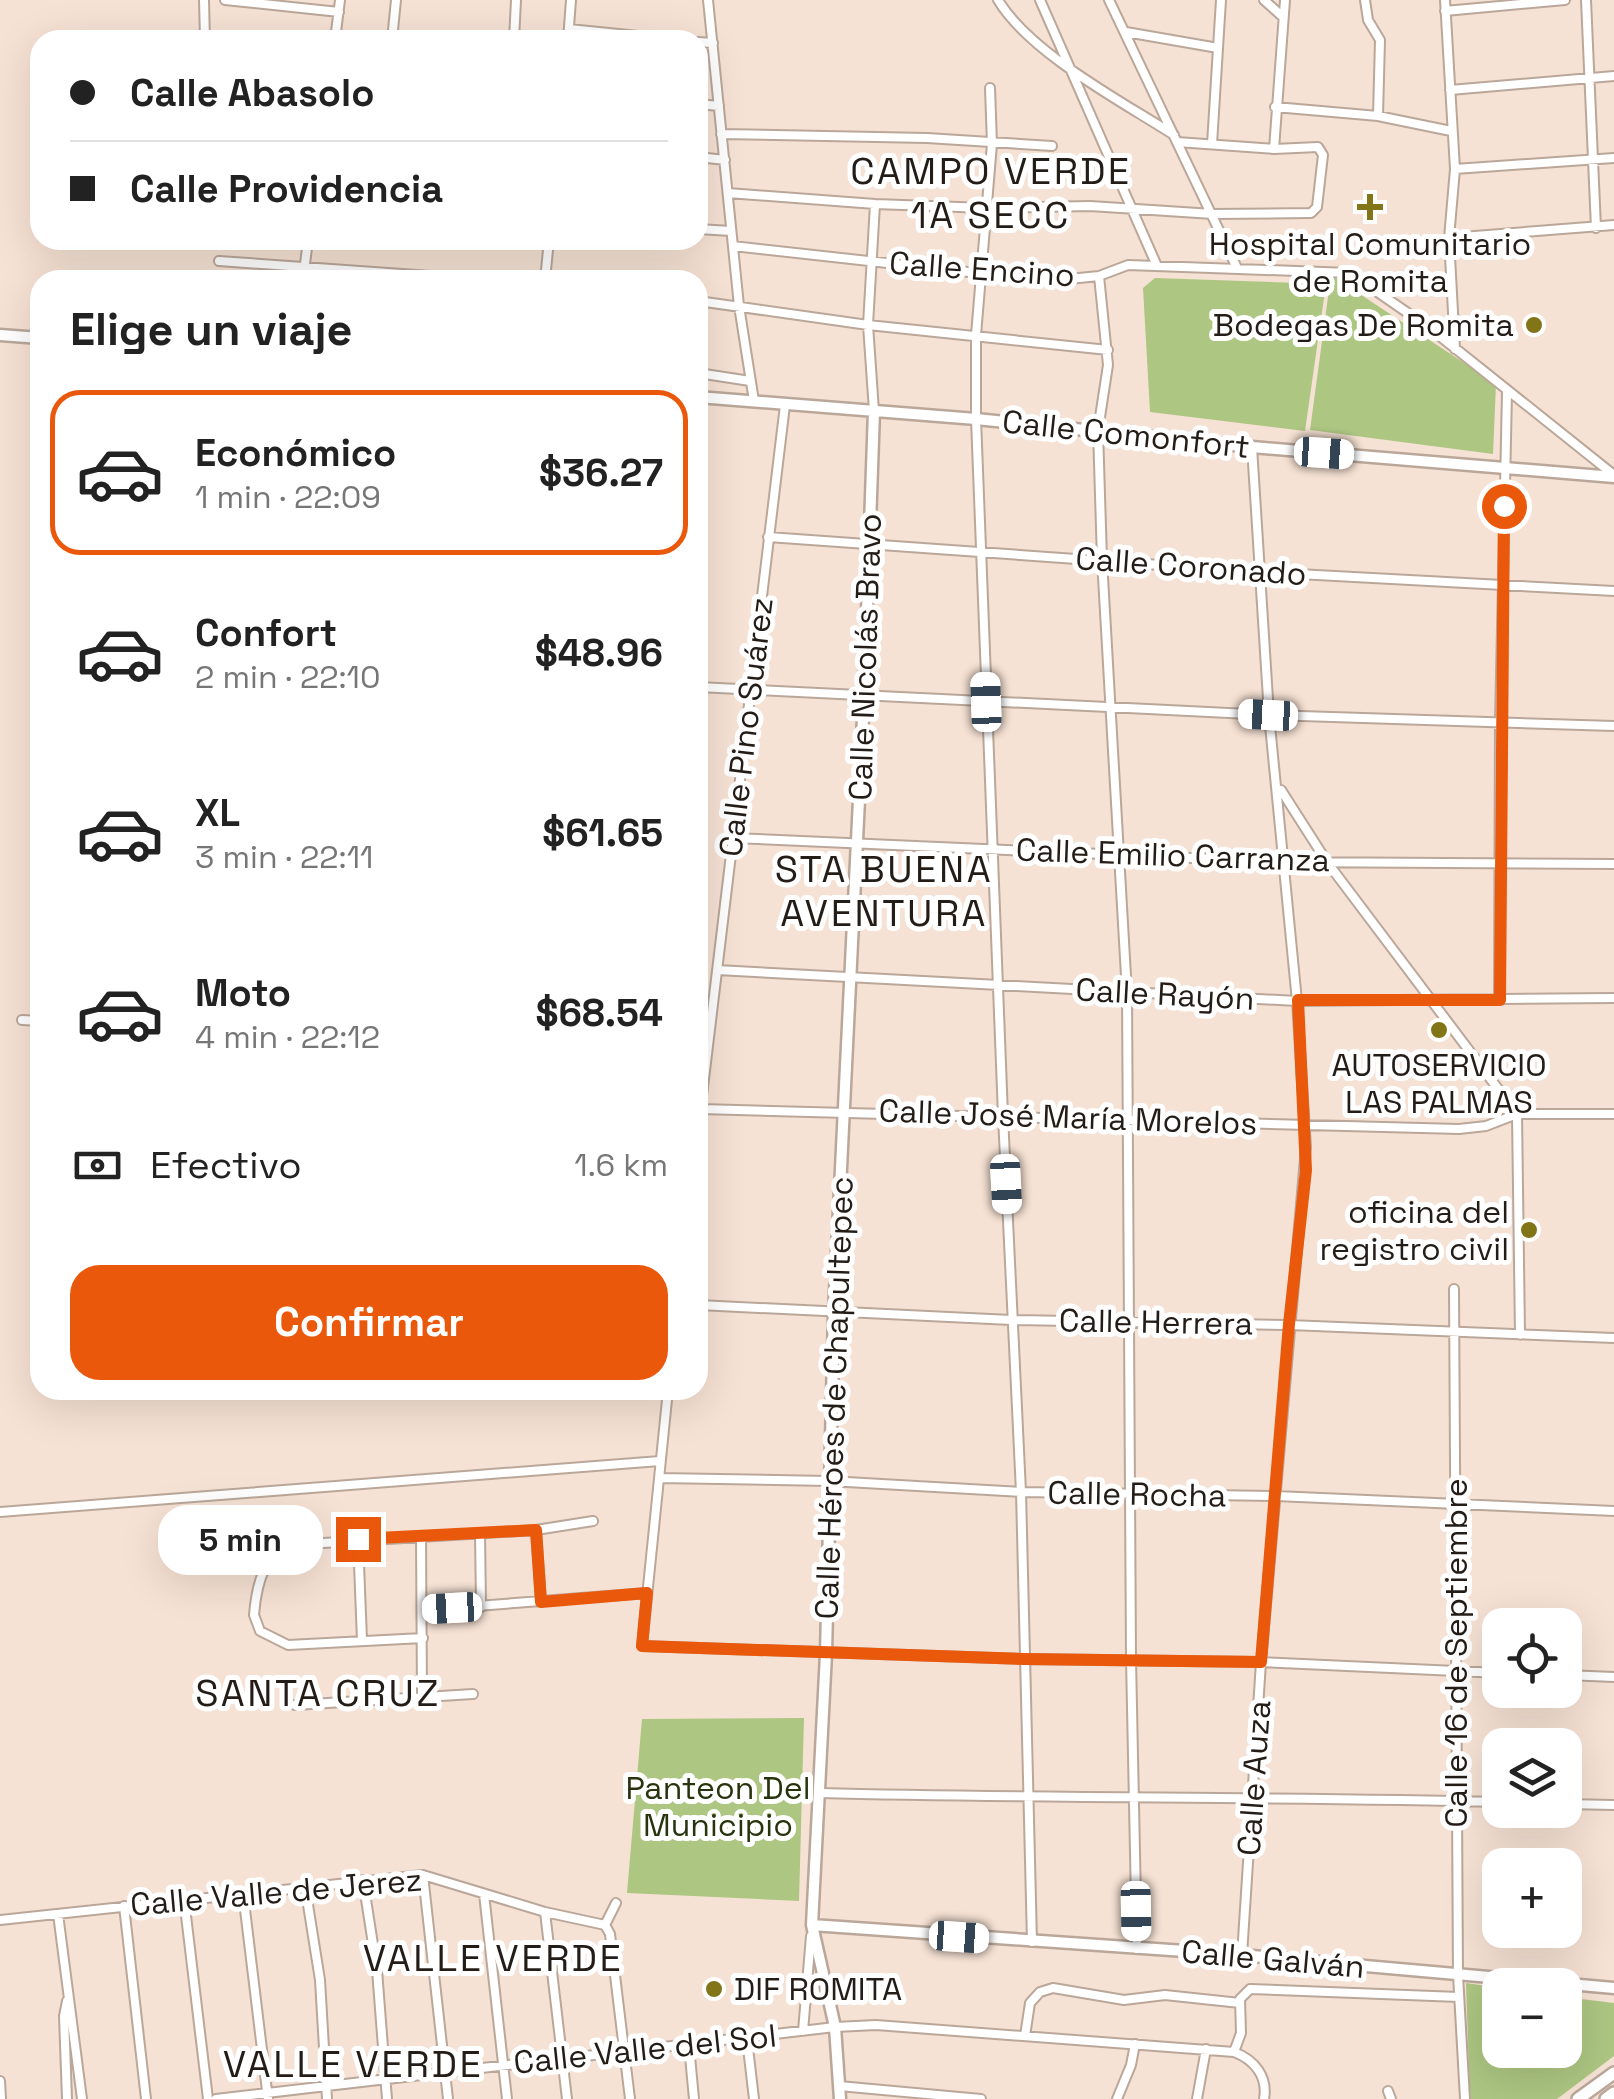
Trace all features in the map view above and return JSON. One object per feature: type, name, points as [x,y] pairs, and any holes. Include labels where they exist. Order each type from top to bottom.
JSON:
[{"type":"main road","points":[[1578,2099],[1614,2072]]},
{"type":"main road","points":[[1606,2099],[1614,2093]]},
{"type":"street","points":[[204,0],[205,30]]},
{"type":"street","points":[[225,0],[339,12]]},
{"type":"street","points":[[336,30],[340,0]]},
{"type":"street","points":[[393,30],[396,0]]},
{"type":"street","points":[[514,30],[516,0]]},
{"type":"street","points":[[569,30],[571,0]]},
{"type":"street","points":[[708,0],[732,246],[754,402]]},
{"type":"street","points":[[728,193],[875,204],[1133,208],[1213,214],[1310,212],[1317,207],[1322,150],[1318,147],[1274,149],[1175,138],[1070,67],[1014,23],[998,0]]},
{"type":"street","points":[[1040,0],[1156,266]]},
{"type":"street","points":[[1109,0],[1236,268]]},
{"type":"street","points":[[1212,144],[1221,0]]},
{"type":"street","points":[[1264,0],[1284,17]]},
{"type":"street","points":[[1274,149],[1285,0]]},
{"type":"street","points":[[1366,0],[1368,20],[1380,40],[1378,116]]},
{"type":"street","points":[[1445,0],[1455,169],[1450,238],[1454,349]]},
{"type":"street","points":[[1446,11],[1565,0]]},
{"type":"street","points":[[1586,0],[1596,228]]},
{"type":"street","points":[[1126,32],[1218,48]]},
{"type":"street","points":[[708,43],[713,43]]},
{"type":"street","points":[[1450,90],[1614,76]]},
{"type":"street","points":[[990,88],[992,144],[976,335],[976,419],[1021,1492],[1032,1942]]},
{"type":"street","points":[[708,105],[719,106]]},
{"type":"street","points":[[1275,107],[1378,116],[1451,131]]},
{"type":"street","points":[[721,134],[927,138],[1052,146]]},
{"type":"street","points":[[1455,169],[1614,158]]},
{"type":"street","points":[[708,159],[724,160]]},
{"type":"street","name":"Calle Nicolás Bravo","points":[[843,1111],[870,544],[874,411],[868,325],[875,204]]},
{"type":"street","points":[[1450,238],[1614,225]]},
{"type":"street","points":[[708,229],[731,232]]},
{"type":"street","name":"Calle Encino","points":[[732,246],[1048,280],[1098,276],[1128,265],[1350,273],[1431,329]]},
{"type":"street","points":[[304,270],[306,250]]},
{"type":"street","points":[[219,261],[356,270]]},
{"type":"street","points":[[1098,276],[1108,350],[1098,430],[1102,560],[1127,993],[1137,1949]]},
{"type":"street","points":[[708,302],[868,325],[1108,350]]},
{"type":"street","points":[[1453,320],[1431,329],[1614,476]]},
{"type":"street","points":[[0,334],[30,337]]},
{"type":"street","points":[[708,375],[750,381]]},
{"type":"street","points":[[1500,1000],[1500,721],[1507,392]]},
{"type":"street","name":"Calle Comonfort","points":[[708,398],[1614,476]]},
{"type":"street","name":"Calle Pino Suárez","points":[[708,1015],[718,970],[785,405]]},
{"type":"street","name":"Calle Auza","points":[[1242,1955],[1261,1662],[1306,1170],[1298,1000],[1268,715],[1252,447]]},
{"type":"street","name":"Calle Coronado","points":[[768,537],[1259,572],[1614,591]]},
{"type":"street","points":[[708,688],[1268,715],[1614,726]]},
{"type":"street","points":[[1278,786],[1327,862],[1518,1114],[1520,1335]]},
{"type":"street","name":"Calle Emilio Carranza","points":[[733,838],[1284,862],[1614,864]]},
{"type":"street","name":"Calle Rayón","points":[[718,970],[1298,1000],[1614,998]]},
{"type":"street","points":[[22,1020],[30,1020]]},
{"type":"street","name":"Calle José María Morelos","points":[[708,1109],[1458,1128],[1486,1126],[1518,1114],[1614,1114]]},
{"type":"street","name":"Calle Héroes de Chapultepec","points":[[840,2099],[836,2027],[812,1925],[826,1654],[843,1111]]},
{"type":"street","name":"Calle 16 de Septiembre","points":[[1454,1289],[1458,1975],[1465,2099]]},
{"type":"street","name":"Calle Herrera","points":[[708,1306],[1614,1338]]},
{"type":"street","points":[[667,1400],[642,1646],[826,1654],[1261,1662],[1482,1673]]},
{"type":"street","points":[[0,1512],[660,1462]]},
{"type":"street","name":"Calle Rocha","points":[[659,1478],[829,1481],[1021,1492],[1276,1496],[1614,1511]]},
{"type":"street","points":[[423,1638],[288,1645],[260,1631],[256,1624],[255,1604],[267,1563],[280,1548],[291,1544],[536,1530],[593,1521]]},
{"type":"street","points":[[536,1530],[541,1602]]},
{"type":"street","points":[[480,1533],[481,1606]]},
{"type":"street","points":[[420,1538],[424,1610],[422,1696]]},
{"type":"street","points":[[358,1539],[362,1640]]},
{"type":"street","points":[[424,1610],[647,1593]]},
{"type":"street","points":[[1582,1675],[1614,1676]]},
{"type":"street","points":[[294,1704],[473,1694]]},
{"type":"street","points":[[820,1793],[1482,1802]]},
{"type":"street","points":[[1582,1804],[1614,1805]]},
{"type":"street","points":[[423,1875],[448,2099]]},
{"type":"street","name":"Calle Valle de Jerez","points":[[0,1920],[423,1875],[545,1912],[605,1925]]},
{"type":"street","points":[[363,1880],[377,1970],[388,2099]]},
{"type":"street","points":[[305,1886],[320,1980],[327,2099]]},
{"type":"street","points":[[243,1894],[268,2096]]},
{"type":"street","points":[[484,1894],[508,2099]]},
{"type":"street","points":[[184,1899],[212,2099]]},
{"type":"street","points":[[616,1903],[605,1925],[610,1934],[630,2099]]},
{"type":"street","points":[[124,1906],[146,2099]]},
{"type":"street","points":[[545,1912],[567,2099]]},
{"type":"street","points":[[58,1914],[82,2099]]},
{"type":"street","points":[[802,2032],[812,1925]]},
{"type":"street","name":"Calle Galván","points":[[812,1925],[1242,1955],[1614,1988]]},
{"type":"street","points":[[1025,2036],[1030,2002],[1040,1992],[1053,1988],[1124,2000],[1166,1996],[1240,2003]]},
{"type":"street","points":[[1265,2094],[1255,2065],[1234,2052],[1241,2033],[1240,2003],[1244,1992],[1256,1988],[1460,1997]]},
{"type":"street","points":[[67,2001],[67,2099]]},
{"type":"street","name":"Calle Valle del Sol","points":[[212,2099],[268,2096],[384,2079],[876,2025],[1234,2052]]},
{"type":"street","points":[[748,2039],[754,2099]]},
{"type":"street","points":[[1117,2099],[1135,2044]]},
{"type":"street","points":[[689,2046],[694,2099]]},
{"type":"street","points":[[1197,2099],[1206,2049]]},
{"type":"street","points":[[0,2082],[1,2099]]},
{"type":"street","points":[[839,2086],[981,2099]]},
{"type":"green space","points":[[1331,275],[1496,384],[1493,454],[1310,430]]},
{"type":"green space","points":[[1155,278],[1326,284],[1305,431],[1150,412],[1143,288]]},
{"type":"green space","name":"Panteon Del Municipio","points":[[804,1718],[799,1901],[627,1893],[642,1719]]},
{"type":"green space","points":[[1466,1983],[1482,1985],[1482,2068],[1582,2068],[1582,1999],[1614,2003],[1614,2056],[1557,2099],[1470,2099]]},
{"type":"place","name":"Hospital Comunitario de Romita","points":[[1370,207]]},
{"type":"place","name":"Bodegas De Romita","points":[[1534,325]]},
{"type":"place","name":"AUTOSERVICIO LAS PALMAS","points":[[1439,1030]]},
{"type":"place","name":"oficina del registro civil","points":[[1529,1230]]},
{"type":"place","name":"DIF ROMITA","points":[[714,1989]]},
{"type":"district","name":"CAMPO VERDE 1A SECC","points":[[991,193]]},
{"type":"district","name":"STA BUENA AVENTURA","points":[[884,891]]},
{"type":"district","name":"SANTA CRUZ","points":[[318,1693]]},
{"type":"district","name":"VALLE VERDE","points":[[493,1958]]},
{"type":"district","name":"VALLE VERDE","points":[[353,2064]]},
{"type":"route","points":[[358,1539],[536,1530],[541,1602],[647,1593],[642,1646],[826,1654],[1261,1662],[1306,1170],[1298,1000],[1500,1000],[1504,506]]}]
